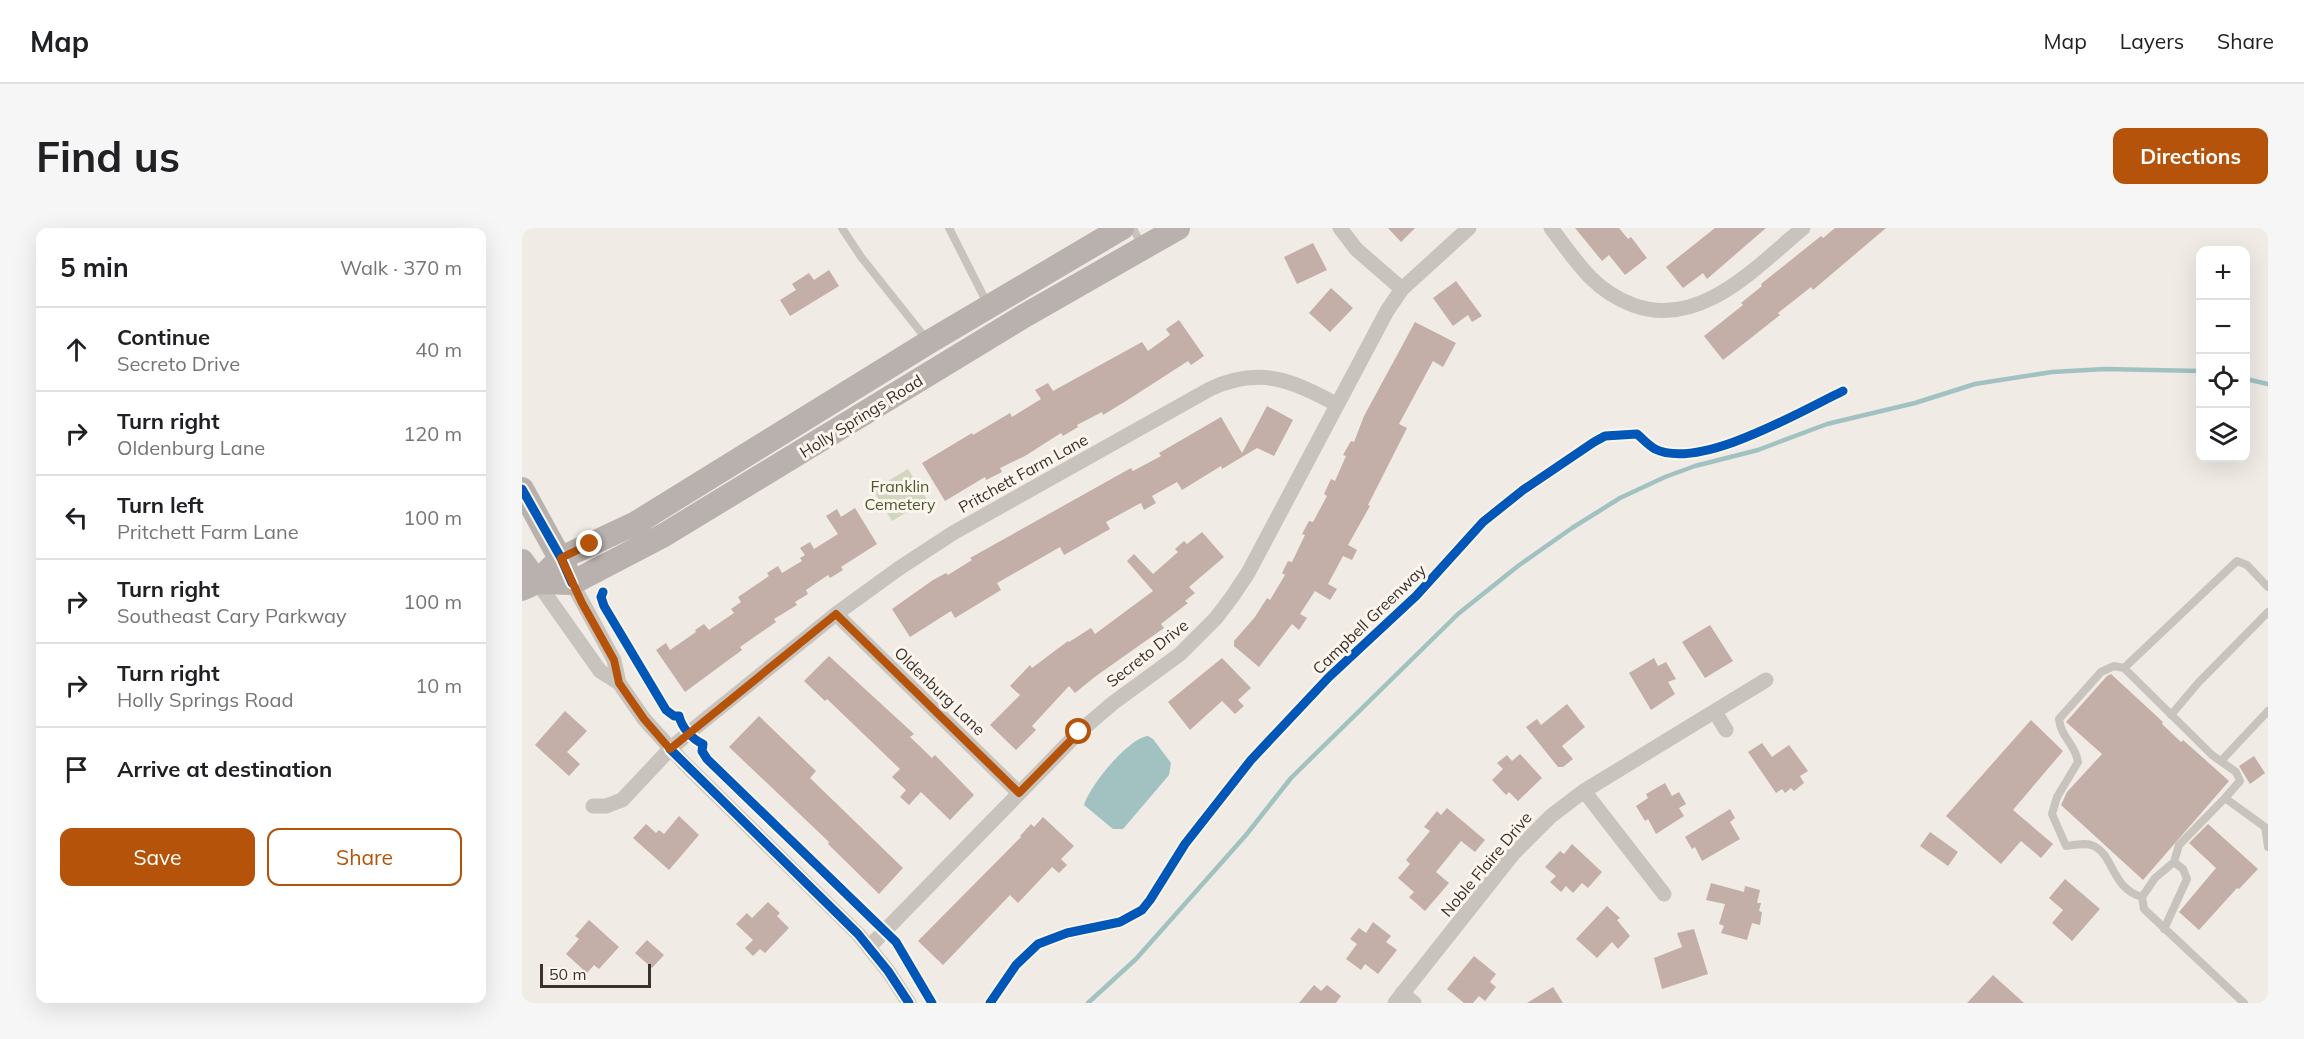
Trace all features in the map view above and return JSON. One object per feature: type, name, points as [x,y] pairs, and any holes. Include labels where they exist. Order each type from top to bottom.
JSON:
[{"type":"main road","name":"Holly Springs Road","points":[[530,585],[561,558],[636,523],[988,306],[1122,228]]},
{"type":"main road","name":"Holly Springs Road","points":[[530,585],[572,583],[664,535],[945,364],[1138,237],[1178,228]]},
{"type":"main road","points":[[522,489],[561,558],[572,583]]},
{"type":"main road","points":[[522,561],[530,585]]},
{"type":"street","points":[[1340,228],[1356,249],[1402,289]]},
{"type":"street","name":"Secreto Drive","points":[[870,947],[1095,717],[1180,654],[1216,618],[1248,573],[1378,326],[1402,289],[1469,228]]},
{"type":"street","points":[[1551,228],[1591,279],[1605,290],[1620,300],[1638,306],[1666,310],[1690,307],[1710,300],[1729,288],[1803,228]]},
{"type":"street","name":"Pritchett Farm Lane","points":[[593,806],[606,806],[622,800],[670,749],[836,614],[898,569],[954,533],[1226,382],[1253,376],[1272,378],[1291,382],[1336,404]]},
{"type":"street","points":[[572,583],[614,660],[619,683],[644,719],[670,749],[870,947],[909,1003]]},
{"type":"street","points":[[530,585],[600,671],[619,683]]},
{"type":"street","name":"Oldenburg Lane","points":[[836,614],[1019,793]]},
{"type":"street","name":"Noble Flaire Drive","points":[[1404,1000],[1518,848],[1551,816],[1584,791],[1766,680]]},
{"type":"street","points":[[1715,712],[1726,730]]},
{"type":"street","points":[[1584,791],[1664,894]]},
{"type":"lane","points":[[842,228],[861,257],[929,342]]},
{"type":"lane","points":[[949,228],[988,306]]},
{"type":"lane","points":[[2124,668],[2237,561],[2247,565],[2268,587]]},
{"type":"lane","points":[[2171,715],[2198,683],[2268,612]]},
{"type":"lane","points":[[2142,897],[2134,895],[2120,883],[2095,846],[2084,844],[2066,846],[2052,814],[2057,796],[2078,762],[2076,748],[2060,731],[2059,719],[2101,672],[2114,666],[2124,668],[2171,715],[2236,772],[2240,781],[2179,845],[2174,862],[2155,878],[2142,897],[2144,909],[2244,1003]]},
{"type":"lane","points":[[2221,761],[2268,711]]},
{"type":"lane","points":[[2225,798],[2267,826],[2268,847]]},
{"type":"lane","points":[[2164,929],[2187,879],[2183,869],[2174,862]]},
{"type":"green space","name":"Franklin Cemetery","points":[[908,469],[927,500],[892,521],[873,490]]},
{"type":"water","points":[[1148,736],[1153,739],[1171,763],[1169,775],[1123,829],[1113,829],[1084,805],[1087,797],[1110,764],[1120,754],[1130,745]]},
{"type":"building","points":[[1388,228],[1415,228],[1401,242]]},
{"type":"building","points":[[1575,228],[1619,228],[1628,239],[1631,237],[1647,258],[1625,275],[1609,255],[1602,261]]},
{"type":"building","points":[[1715,228],[1766,228],[1707,279],[1703,273],[1683,288],[1666,267]]},
{"type":"building","points":[[1835,228],[1886,228],[1813,290],[1811,287],[1723,360],[1704,336],[1743,305],[1741,303],[1762,286],[1761,284],[1821,236],[1823,238]]},
{"type":"building","points":[[1313,243],[1327,270],[1297,284],[1284,257]]},
{"type":"building","points":[[829,270],[839,286],[790,316],[780,300],[796,290],[792,284],[809,273],[814,280]]},
{"type":"building","points":[[1456,281],[1482,316],[1472,322],[1468,315],[1453,326],[1433,298]]},
{"type":"building","points":[[1331,288],[1353,308],[1330,332],[1309,313]]},
{"type":"building","points":[[1179,320],[1204,356],[1191,365],[1188,361],[1103,415],[1102,412],[1077,425],[1078,427],[1063,436],[1061,433],[1025,456],[1000,468],[1002,472],[986,480],[985,477],[945,501],[922,463],[972,433],[973,435],[1010,413],[1012,417],[1041,399],[1035,390],[1048,383],[1053,391],[1142,342],[1148,351],[1170,335],[1166,329]]},
{"type":"building","points":[[1415,322],[1456,343],[1443,367],[1433,361],[1399,424],[1407,428],[1368,505],[1370,506],[1348,545],[1357,550],[1352,560],[1343,556],[1328,584],[1337,589],[1330,600],[1315,591],[1300,614],[1307,618],[1299,630],[1292,624],[1259,667],[1234,646],[1234,641],[1255,617],[1267,598],[1270,600],[1285,575],[1282,573],[1288,561],[1292,562],[1305,535],[1302,534],[1309,521],[1313,522],[1327,496],[1324,494],[1331,479],[1335,481],[1346,456],[1343,455],[1351,441],[1354,442],[1364,416]]},
{"type":"building","points":[[1267,406],[1293,420],[1274,456],[1257,448],[1222,469],[1221,466],[1182,490],[1177,482],[1152,496],[1156,503],[1144,510],[1141,503],[1135,506],[1106,522],[1110,529],[1064,555],[1060,547],[997,583],[1001,590],[955,618],[951,611],[910,637],[892,609],[933,580],[946,573],[948,575],[972,560],[970,558],[1131,468],[1133,471],[1161,456],[1159,453],[1221,417],[1242,453]]},
{"type":"building","points":[[855,508],[877,544],[841,567],[843,570],[830,578],[828,575],[806,590],[808,594],[795,602],[797,605],[774,619],[776,622],[740,647],[742,650],[685,692],[656,650],[666,643],[670,650],[704,624],[709,630],[734,613],[731,609],[741,602],[738,597],[769,576],[767,573],[778,566],[782,573],[802,561],[800,558],[805,555],[800,548],[810,542],[814,549],[838,534],[826,516],[837,509],[841,517]]},
{"type":"building","points":[[1202,532],[1224,557],[1189,587],[1195,593],[1185,601],[1188,603],[1161,624],[1164,628],[1075,693],[1069,686],[1032,726],[1036,730],[1016,750],[990,725],[1020,695],[1010,686],[1030,665],[1032,668],[1068,641],[1091,628],[1095,634],[1153,591],[1127,561],[1134,554],[1153,574],[1178,552],[1175,549],[1184,541],[1187,544]]},
{"type":"building","points":[[1710,625],[1733,661],[1705,678],[1682,642]]},
{"type":"building","points":[[829,656],[914,734],[910,737],[932,758],[935,755],[974,795],[950,820],[921,792],[909,805],[900,797],[906,790],[892,777],[900,769],[827,699],[825,701],[804,681]]},
{"type":"building","points":[[1222,658],[1251,688],[1238,700],[1244,706],[1235,714],[1222,701],[1190,730],[1168,702]]},
{"type":"building","points":[[1654,658],[1658,666],[1666,662],[1676,679],[1668,682],[1675,694],[1651,710],[1629,673]]},
{"type":"building","points":[[2111,674],[2163,722],[2162,724],[2181,742],[2183,740],[2229,781],[2143,880],[2061,805],[2067,792],[2102,754],[2066,722]]},
{"type":"building","points":[[1567,704],[1585,727],[1562,746],[1573,759],[1563,767],[1558,767],[1526,727],[1537,719],[1541,725]]},
{"type":"building","points":[[565,711],[587,731],[567,752],[580,764],[569,776],[535,745]]},
{"type":"building","points":[[759,716],[816,771],[810,778],[903,868],[879,894],[828,844],[829,842],[729,747]]},
{"type":"building","points":[[2031,720],[2063,751],[2013,810],[2053,844],[2041,858],[2021,841],[2001,864],[1946,816]]},
{"type":"building","points":[[1762,743],[1772,757],[1789,745],[1808,771],[1800,776],[1804,783],[1794,791],[1791,788],[1785,793],[1782,789],[1776,793],[1748,752]]},
{"type":"building","points":[[1520,754],[1542,778],[1518,801],[1509,792],[1506,795],[1492,780],[1503,769],[1497,763],[1507,755],[1512,761]]},
{"type":"building","points":[[2254,756],[2265,773],[2250,784],[2239,766]]},
{"type":"building","points":[[1665,783],[1672,796],[1679,792],[1686,804],[1679,808],[1684,816],[1656,834],[1648,819],[1645,821],[1636,806],[1648,798],[1646,794]]},
{"type":"building","points":[[1447,808],[1485,840],[1475,852],[1461,841],[1436,872],[1449,883],[1425,911],[1409,897],[1414,892],[1398,878],[1410,864],[1406,860],[1430,831],[1424,827],[1437,811],[1441,815]]},
{"type":"building","points":[[1730,809],[1735,818],[1730,822],[1740,839],[1702,861],[1695,847],[1692,849],[1685,837]]},
{"type":"building","points":[[679,816],[699,835],[669,870],[633,838],[646,824],[656,833],[659,830],[664,834]]},
{"type":"building","points":[[1043,817],[1074,846],[1061,859],[1067,865],[1059,873],[1052,867],[1018,903],[1010,895],[943,965],[918,941],[1021,837],[1031,824],[1034,827]]},
{"type":"building","points":[[2208,824],[2258,869],[2239,889],[2237,888],[2199,930],[2179,912],[2216,868],[2189,843]]},
{"type":"building","points":[[1930,832],[1958,852],[1948,866],[1920,846]]},
{"type":"building","points":[[1572,844],[1602,872],[1588,888],[1582,883],[1573,893],[1566,886],[1561,892],[1550,882],[1556,876],[1545,867],[1560,851],[1564,854]]},
{"type":"building","points":[[2065,879],[2100,909],[2072,941],[2052,923],[2063,910],[2049,898]]},
{"type":"building","points":[[1711,883],[1744,892],[1745,886],[1760,890],[1757,903],[1761,903],[1760,925],[1752,923],[1747,940],[1721,933],[1724,926],[1719,924],[1725,904],[1706,900]]},
{"type":"building","points":[[768,902],[780,913],[777,916],[789,928],[765,953],[760,949],[753,956],[745,948],[753,940],[736,924],[747,913],[752,918]]},
{"type":"building","points":[[1607,906],[1620,918],[1617,920],[1630,936],[1618,949],[1612,942],[1597,958],[1576,939]]},
{"type":"building","points":[[589,920],[619,947],[599,969],[594,965],[587,973],[566,954],[579,939],[575,936]]},
{"type":"building","points":[[1373,922],[1391,936],[1386,942],[1397,950],[1378,974],[1365,964],[1361,970],[1346,959],[1357,944],[1350,939],[1359,928],[1366,933]]},
{"type":"building","points":[[1694,929],[1708,974],[1662,989],[1654,958],[1682,947],[1677,933]]},
{"type":"building","points":[[647,940],[664,955],[652,968],[635,953]]},
{"type":"building","points":[[1474,956],[1496,974],[1490,982],[1496,987],[1485,1001],[1479,996],[1473,1003],[1464,1003],[1447,989]]},
{"type":"building","points":[[1993,975],[2024,1003],[1967,1003]]},
{"type":"building","points":[[1314,985],[1321,991],[1327,985],[1341,996],[1336,1003],[1299,1003]]},
{"type":"building","points":[[1553,987],[1563,1003],[1527,1003]]},
{"type":"waterway","points":[[1088,1003],[1136,959],[1246,835],[1291,778],[1458,614],[1518,566],[1620,498],[1695,466],[1758,450],[1827,424],[1915,403],[1975,384],[2052,372],[2105,369],[2196,371]]},
{"type":"waterway","points":[[2250,380],[2268,384]]},
{"type":"cycle path","name":"Campbell Greenway","points":[[990,1003],[1016,965],[1038,944],[1067,933],[1120,922],[1142,910],[1185,844],[1251,760],[1329,677],[1416,596],[1483,522],[1523,490],[1605,436],[1637,434],[1655,449],[1674,454],[1697,452],[1750,436],[1843,391]]},
{"type":"cycle path","points":[[522,489],[561,558],[572,583]]},
{"type":"cycle path","points":[[603,592],[601,597],[604,606],[666,710],[674,716],[679,716],[688,733],[703,744],[702,751],[707,759],[896,942],[932,1003]]},
{"type":"cycle path","points":[[670,749],[858,934],[888,971],[909,1003]]},
{"type":"route","points":[[590,544],[561,558],[582,603],[614,660],[619,683],[644,719],[670,749],[836,614],[1019,793],[1079,732]]}]
